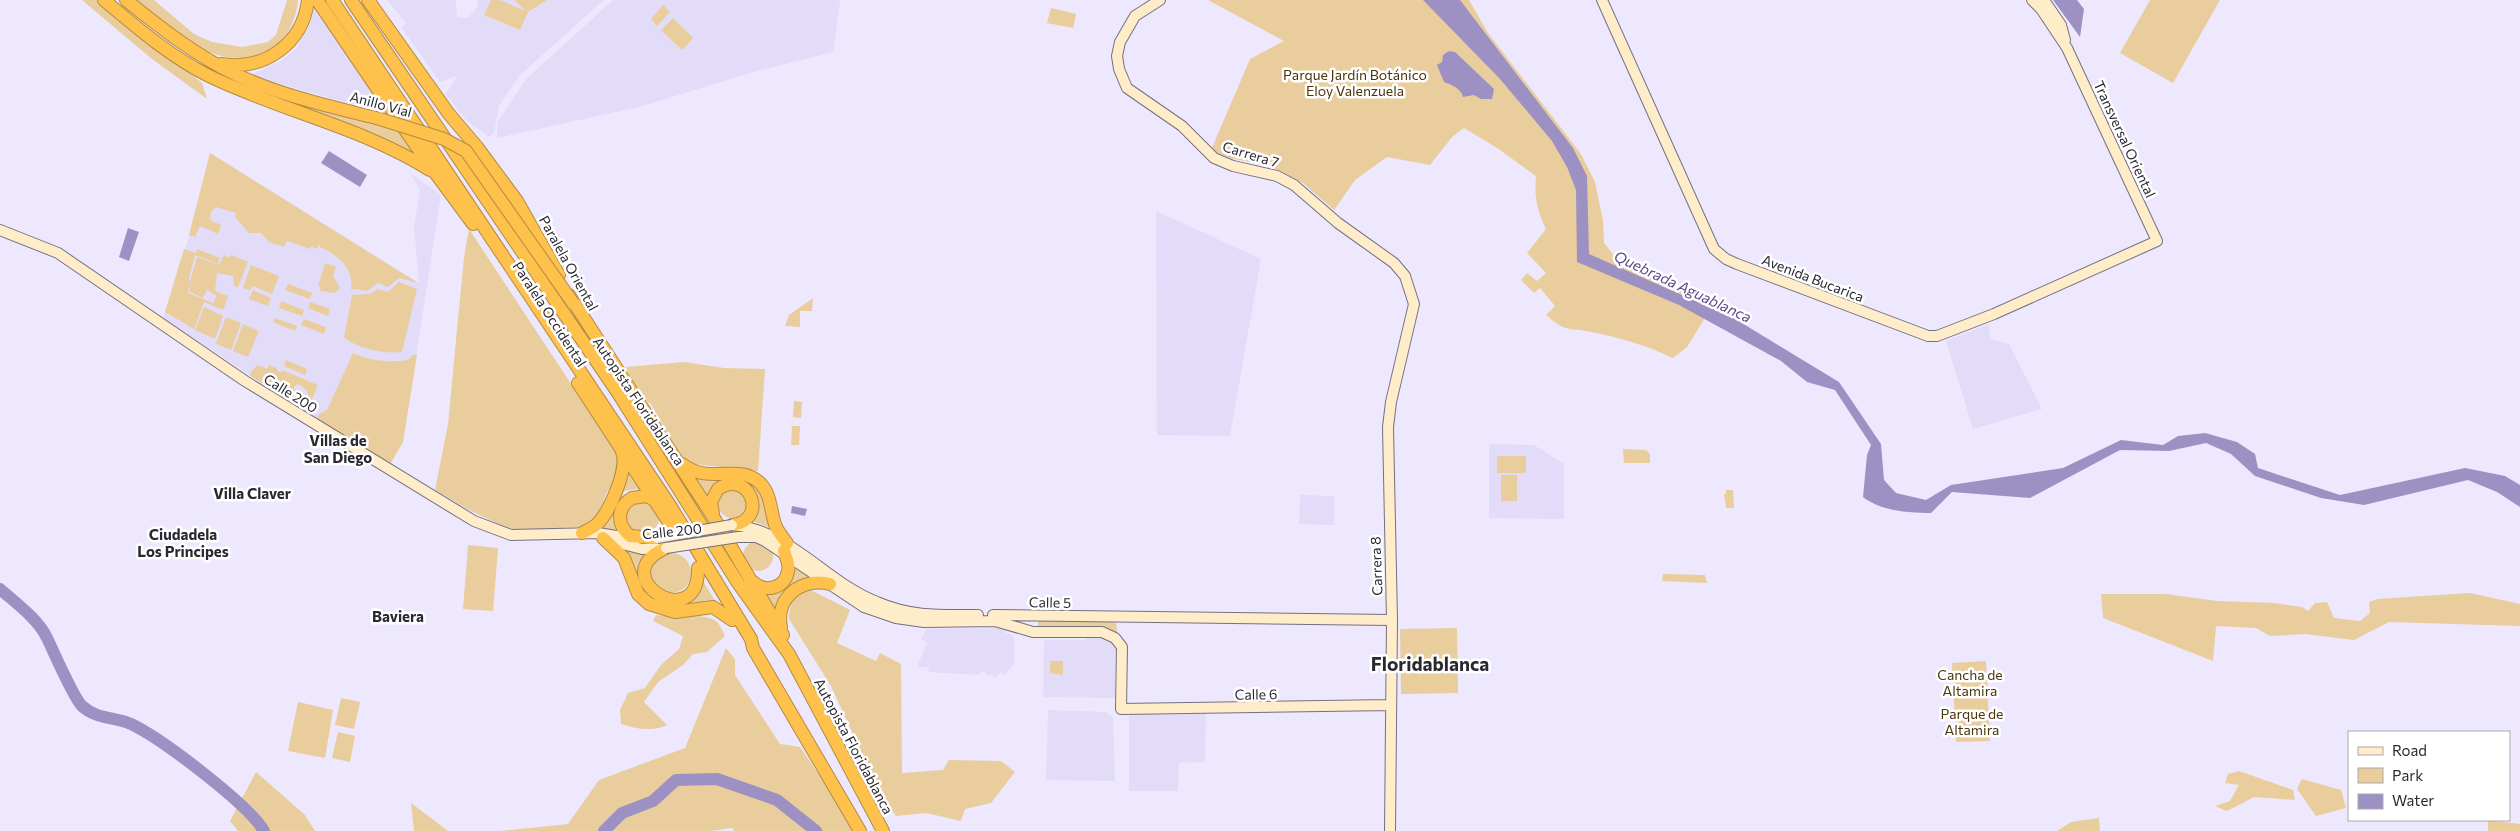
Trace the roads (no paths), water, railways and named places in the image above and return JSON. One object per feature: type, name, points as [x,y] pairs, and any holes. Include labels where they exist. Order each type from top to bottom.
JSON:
[{"type":"highway","points":[[104,0],[178,57],[208,75],[247,93],[389,147],[416,161],[441,180]]},
{"type":"highway","name":"Anillo Víal","points":[[126,0],[170,36],[237,75],[270,88],[444,138],[466,151],[572,303]]},
{"type":"highway","points":[[206,58],[222,64],[238,65],[254,63],[272,56],[288,44],[299,29],[308,0]]},
{"type":"highway","name":"Paralela Occidental","points":[[318,0],[474,226],[656,501],[732,620],[753,648]]},
{"type":"highway","points":[[332,0],[671,507],[751,639],[753,648],[860,831]]},
{"type":"highway","name":"Autopista Floridablanca","points":[[351,0],[618,393],[738,583],[789,654],[883,831]]},
{"type":"highway","name":"Paralela Oriental","points":[[368,0],[449,114],[477,147],[517,201],[562,279],[572,303],[677,460],[781,629],[789,654]]},
{"type":"highway","points":[[618,393],[655,428]]},
{"type":"highway","points":[[582,533],[595,526],[602,519],[621,480],[625,458],[620,448]]},
{"type":"highway","points":[[677,460],[699,474],[735,473],[757,481],[766,492],[777,529],[786,547],[789,568],[787,576],[781,584],[773,588],[764,588],[750,578]]},
{"type":"highway","points":[[714,518],[711,502],[715,492],[722,486],[738,484],[750,495],[752,510],[742,522],[732,525]]},
{"type":"highway","points":[[656,501],[647,496],[632,498],[622,508],[620,518],[623,528],[630,536],[656,538]]},
{"type":"highway","points":[[603,538],[624,558],[636,590],[646,602],[675,612],[713,607],[732,620]]},
{"type":"highway","points":[[666,548],[656,552],[649,559],[645,569],[650,589],[657,596],[672,600],[687,595],[694,588],[698,578],[698,568]]},
{"type":"highway","points":[[781,629],[782,607],[794,589],[808,583],[830,584]]},
{"type":"main road","name":"Carrera 7","points":[[1160,0],[1135,16],[1120,42],[1119,70],[1127,88],[1182,126],[1214,158],[1233,166],[1277,176],[1294,185],[1338,223],[1394,263],[1405,276],[1414,304]]},
{"type":"main road","name":"Avenida Bucarica","points":[[1602,0],[1714,249],[1726,259],[1737,264],[1928,336],[1937,336],[1994,314],[2157,241]]},
{"type":"main road","name":"Transversal Oriental","points":[[2032,0],[2041,9],[2067,48],[2157,241]]},
{"type":"main road","name":"Transversal Oriental","points":[[2044,0],[2061,26],[2067,48]]},
{"type":"main road","name":"Calle 200","points":[[0,230],[58,253],[245,381],[474,521],[512,535],[582,533],[607,534],[634,539],[656,538],[732,525]]},
{"type":"main road","name":"Carrera 8","points":[[1390,831],[1392,620],[1388,427],[1391,402],[1414,304]]},
{"type":"main road","name":"Calle 5","points":[[732,525],[761,530],[859,594],[899,610],[926,616],[1392,620]]},
{"type":"main road","name":"Calle 200","points":[[582,533],[642,549],[666,548],[738,537]]},
{"type":"main road","name":"Calle 5","points":[[738,537],[756,537],[786,547],[830,584],[864,606],[896,618],[924,622],[995,621],[1033,632],[1102,632],[1115,638],[1122,647],[1120,709]]},
{"type":"main road","name":"Calle 6","points":[[1120,709],[1391,705]]},
{"type":"water","points":[[1423,0],[1460,0],[1573,148],[1587,176],[1589,254],[1732,317],[1839,382],[1881,444],[1884,480],[1896,493],[1926,500],[1951,485],[2063,468],[2121,440],[2163,445],[2178,436],[2205,433],[2237,442],[2255,454],[2258,468],[2340,495],[2465,468],[2505,476],[2520,485],[2520,507],[2497,492],[2468,480],[2364,505],[2321,498],[2255,476],[2231,454],[2206,443],[2169,451],[2120,450],[2030,498],[1952,492],[1931,513],[1905,512],[1870,502],[1863,497],[1867,455],[1871,445],[1835,390],[1807,382],[1781,361],[1679,305],[1577,262],[1576,190],[1567,167],[1552,141],[1500,79]]},
{"type":"water","points":[[2053,0],[2077,0],[2084,9],[2080,37]]},
{"type":"water","points":[[1449,51],[1455,52],[1494,89],[1492,99],[1481,99],[1474,95],[1463,97],[1458,89],[1444,82],[1437,65],[1442,62],[1443,55]]},
{"type":"water","points":[[329,151],[367,175],[360,187],[321,163]]},
{"type":"water","points":[[128,228],[139,232],[129,261],[119,257]]},
{"type":"water","points":[[792,506],[807,509],[805,516],[791,513]]},
{"type":"waterway","points":[[0,589],[26,612],[43,631],[82,706],[99,716],[131,724],[162,743],[223,789],[255,819],[264,831]]},
{"type":"waterway","points":[[604,831],[622,813],[653,801],[676,780],[717,779],[777,800],[816,831]]},
{"type":"district","name":"Villas de San Diego","points":[[338,448]]},
{"type":"district","name":"Villa Claver","points":[[252,493]]},
{"type":"district","name":"Ciudadela Los Principes","points":[[183,542]]},
{"type":"district","name":"Baviera","points":[[398,616]]},
{"type":"district","name":"Floridablanca","points":[[1430,663]]},
{"type":"park label","name":"Parque Jardín Botánico Eloy Valenzuela","points":[[1355,82]]},
{"type":"park label","name":"Cancha de Altamira","points":[[1970,682]]},
{"type":"park label","name":"Parque de Altamira","points":[[1972,722]]},
{"type":"water label","name":"Quebrada Aguablanca","points":[[1683,286]]}]
